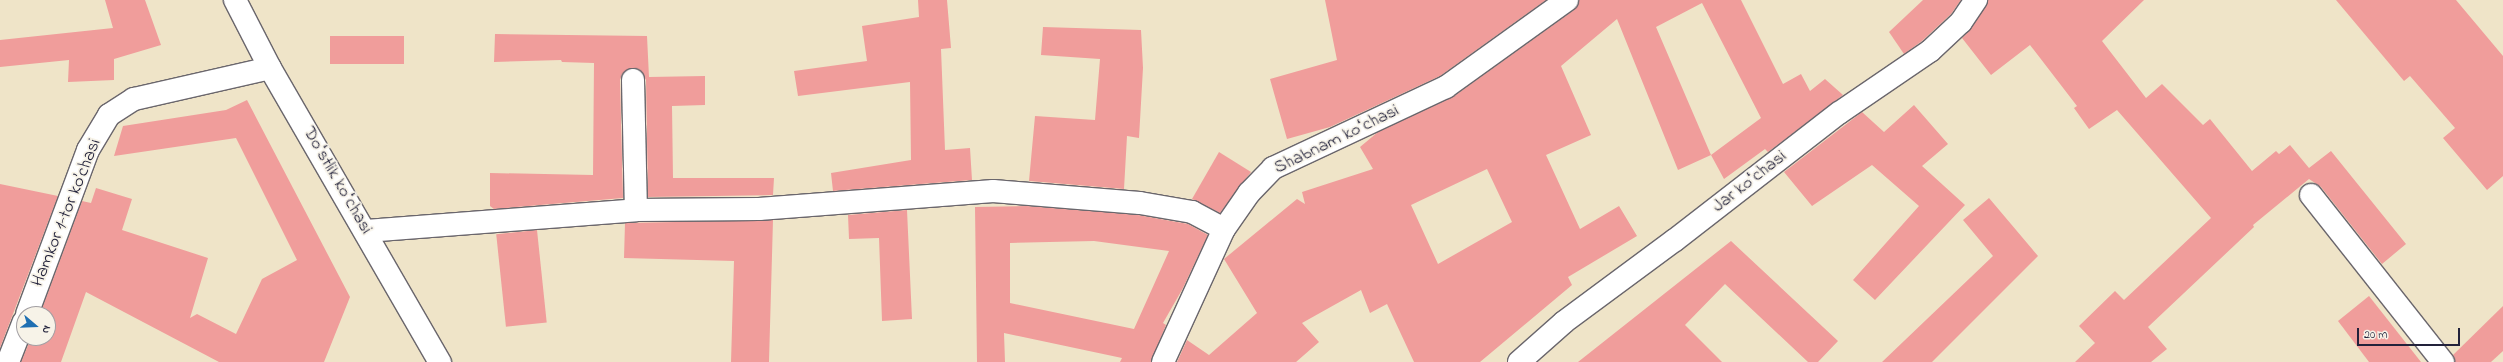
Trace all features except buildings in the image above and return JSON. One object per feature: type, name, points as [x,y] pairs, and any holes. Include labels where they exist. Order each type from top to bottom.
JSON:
[{"type":"street","name":"Shabnam koʻchasi","points":[[1163,362],[1224,229],[1249,192],[1273,168],[1446,87],[1567,0]]},
{"type":"street","name":"Jar koʻchasi","points":[[1519,362],[1564,322],[1839,113],[1930,51],[1962,22],[1976,0]]},
{"type":"street","name":"Doʻstlik koʻchasi","points":[[239,1],[270,68],[366,231],[440,362]]},
{"type":"street","name":"Hamkor 1-tor koʼchasi","points":[[30,306],[88,150],[109,115],[134,99],[270,68]]},
{"type":"street","points":[[633,80],[636,210]]},
{"type":"street","points":[[366,231],[636,210],[759,209],[993,191],[1148,205],[1192,212],[1224,229]]},
{"type":"street","points":[[2311,195],[2443,362]]},
{"type":"street","points":[[8,362],[16,342]]}]
